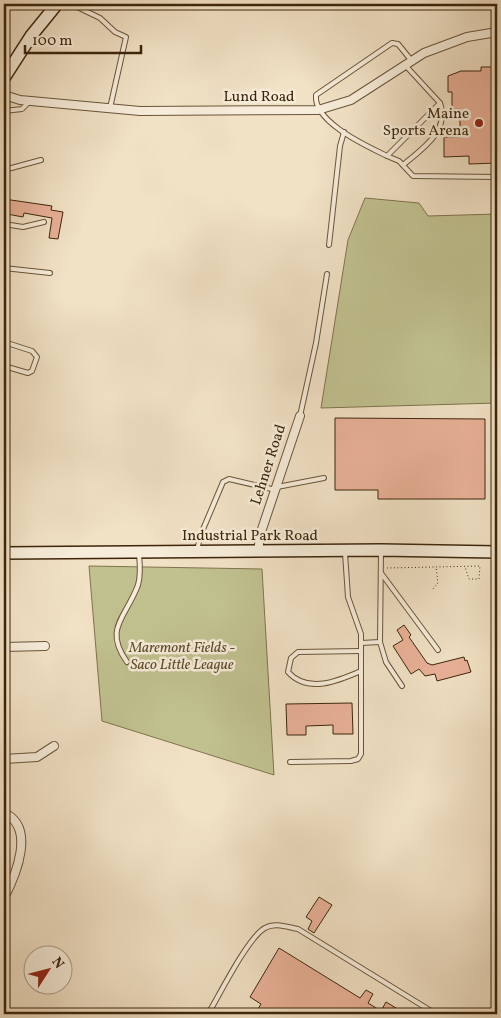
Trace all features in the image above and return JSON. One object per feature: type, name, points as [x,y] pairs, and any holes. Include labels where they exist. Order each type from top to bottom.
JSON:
[{"type":"main road","points":[[4,78],[31,36],[57,4]]},
{"type":"main road","name":"Industrial Park Road","points":[[4,553],[345,550],[497,552]]},
{"type":"street","name":"Lund Road","points":[[4,95],[30,101],[109,109],[265,112],[318,110],[351,100],[408,62],[449,42],[497,32]]},
{"type":"street","name":"Lehner Road","points":[[258,551],[261,532],[300,416]]},
{"type":"street","points":[[4,647],[45,646]]},
{"type":"street","points":[[4,759],[37,758],[54,746]]},
{"type":"street","points":[[4,813],[17,822],[21,837],[14,873],[4,898]]},
{"type":"lane","points":[[71,4],[100,18],[115,32],[126,37],[109,109]]},
{"type":"lane","points":[[402,165],[424,147],[440,127],[443,117],[440,103],[408,62],[398,44],[392,43],[316,95],[318,110],[328,121],[402,165],[414,176],[497,177]]},
{"type":"lane","points":[[4,111],[22,109],[30,101]]},
{"type":"lane","points":[[387,156],[440,103]]},
{"type":"lane","points":[[329,245],[340,146],[344,132]]},
{"type":"lane","points":[[4,170],[41,160]]},
{"type":"lane","points":[[4,224],[23,227],[44,222]]},
{"type":"lane","points":[[4,268],[50,273]]},
{"type":"lane","points":[[300,416],[316,343],[327,274]]},
{"type":"lane","points":[[4,342],[32,352],[37,357],[32,371],[28,373],[4,366]]},
{"type":"lane","points":[[197,552],[201,534],[223,482],[229,479],[276,488],[324,478]]},
{"type":"lane","points":[[290,762],[351,761],[358,759],[362,746],[361,642],[359,627],[348,597],[345,550]]},
{"type":"lane","points":[[381,550],[380,642],[386,662],[402,686]]},
{"type":"lane","points":[[128,662],[118,648],[115,634],[138,584],[139,552]]},
{"type":"lane","points":[[381,570],[438,650]]},
{"type":"lane","points":[[361,642],[380,642]]},
{"type":"lane","points":[[361,651],[298,652],[291,658],[288,672],[294,679],[320,684],[333,682],[362,671]]},
{"type":"lane","points":[[208,1014],[251,942],[266,927],[282,925],[298,930],[436,1014]]},
{"type":"path","points":[[381,570],[436,566],[465,566],[480,566],[479,579],[469,579],[465,566]]},
{"type":"path","points":[[433,589],[438,583],[436,566]]},
{"type":"green space","points":[[365,198],[419,203],[428,216],[497,214],[497,403],[321,408],[348,240]]},
{"type":"green space","name":"Maremont Fields - Saco Little League","points":[[89,566],[262,569],[274,775],[102,721]]},
{"type":"building","name":"Maine Sports Arena","points":[[481,67],[497,67],[497,163],[469,164],[469,156],[444,157],[444,137],[460,137],[460,109],[452,109],[452,92],[448,92],[448,76],[461,71],[481,71]]},
{"type":"building","points":[[4,199],[52,206],[51,210],[63,212],[58,239],[49,238],[52,218],[24,213],[23,217],[7,214],[8,210],[4,210]]},
{"type":"building","points":[[335,418],[485,419],[485,499],[378,499],[378,490],[335,490]]},
{"type":"building","points":[[404,625],[411,635],[409,637],[427,663],[432,665],[464,657],[471,672],[437,681],[435,674],[425,676],[419,669],[411,674],[393,646],[403,640],[397,630]]},
{"type":"building","points":[[352,703],[353,734],[333,734],[333,725],[306,726],[306,735],[287,735],[286,704]]},
{"type":"building","points":[[319,897],[332,905],[314,933],[308,929],[312,921],[306,917]]},
{"type":"building","points":[[279,948],[360,998],[366,990],[373,994],[368,1003],[381,1011],[386,1002],[406,1014],[255,1014],[261,1004],[250,997]]},
{"type":"place","name":"Maine Sports Arena","points":[[479,123]]}]
